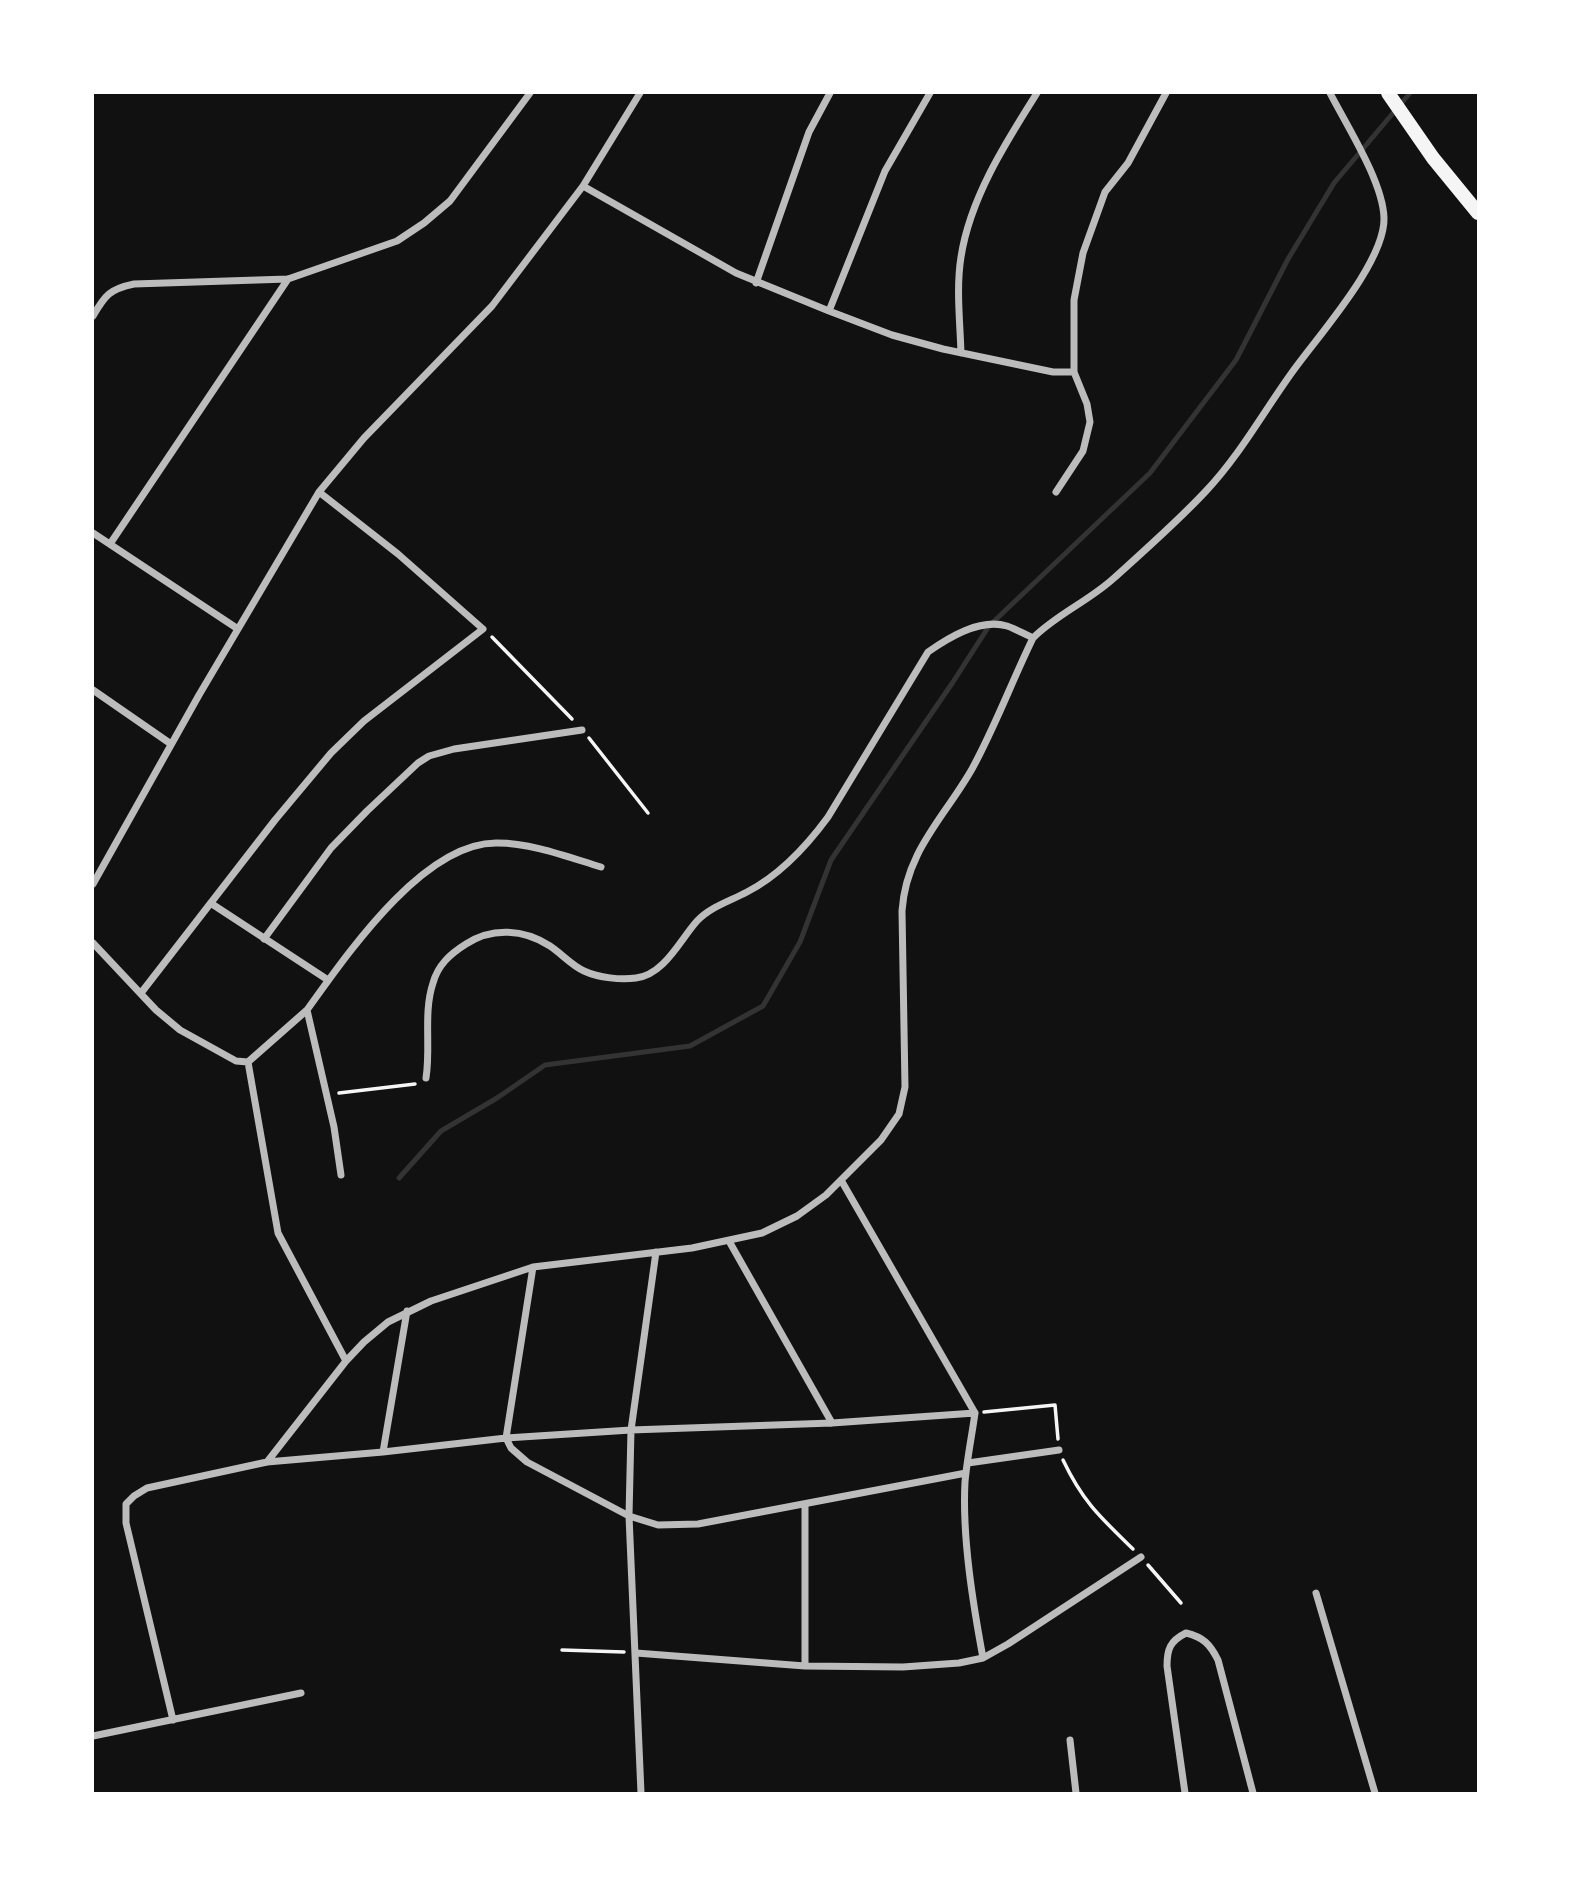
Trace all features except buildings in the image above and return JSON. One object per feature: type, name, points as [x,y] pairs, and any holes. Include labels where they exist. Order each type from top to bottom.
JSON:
[{"type":"highway","points":[[1388,93],[1433,158],[1478,213]]},
{"type":"street","points":[[93,316],[104,296],[117,288],[134,284],[288,279],[397,241],[450,201],[530,93]]},
{"type":"street","points":[[93,884],[171,744],[320,492],[365,438],[492,306],[583,186],[640,93]]},
{"type":"street","points":[[756,283],[809,132],[830,93]]},
{"type":"street","points":[[829,312],[885,171],[930,93]]},
{"type":"street","points":[[961,353],[959,274],[966,234],[974,207],[1037,93]]},
{"type":"street","points":[[1056,492],[1078,460],[1088,438],[1090,422],[1087,404],[1074,372],[1074,300],[1083,253],[1105,192],[1128,163],[1166,93]]},
{"type":"street","points":[[267,1462],[346,1361],[388,1322],[407,1311],[533,1266],[656,1252],[730,1241],[762,1233],[797,1216],[826,1195],[881,1140],[899,1114],[905,1087],[902,911],[912,866],[920,848],[971,769],[1033,638],[1045,626],[1111,581],[1206,491],[1233,459],[1294,370],[1336,317],[1378,244],[1384,221],[1376,184],[1330,93]]},
{"type":"street","points":[[583,186],[756,283],[829,312],[892,335],[961,353],[1053,372],[1074,372]]},
{"type":"street","points":[[110,544],[288,279]]},
{"type":"street","points":[[141,993],[331,752],[364,721],[483,629],[389,547],[320,492]]},
{"type":"street","points":[[93,533],[238,629]]},
{"type":"street","points":[[426,1078],[432,985],[439,966],[457,949],[476,937],[497,931],[533,937],[585,971],[607,977],[646,976],[664,961],[698,919],[763,883],[810,841],[828,817],[928,652],[943,641],[978,626],[1005,625],[1033,638]]},
{"type":"street","points":[[93,690],[171,744]]},
{"type":"street","points":[[264,939],[331,848],[418,763],[429,756],[454,749],[582,730]]},
{"type":"street","points":[[93,943],[166,1020],[190,1037],[236,1061],[248,1062],[307,1010],[388,907],[438,863],[464,850],[496,843],[551,852],[601,867]]},
{"type":"street","points":[[212,904],[328,980]]},
{"type":"street","points":[[307,1010],[327,1095],[341,1175]]},
{"type":"street","points":[[248,1062],[278,1233],[346,1361]]},
{"type":"street","points":[[841,1180],[975,1413],[965,1499],[970,1569],[983,1658]]},
{"type":"street","points":[[730,1241],[832,1423]]},
{"type":"street","points":[[641,1793],[629,1516],[631,1430],[656,1252]]},
{"type":"street","points":[[533,1266],[506,1438],[511,1448],[527,1462],[629,1516],[658,1525],[680,1526],[966,1473]]},
{"type":"street","points":[[383,1452],[407,1311]]},
{"type":"street","points":[[173,1720],[125,1523],[126,1504],[147,1488],[267,1462],[506,1438],[631,1430],[832,1423],[975,1413]]},
{"type":"street","points":[[968,1463],[1059,1450]]},
{"type":"street","points":[[805,1504],[805,1666]]},
{"type":"street","points":[[636,1653],[805,1666],[935,1665],[983,1658],[1141,1557]]},
{"type":"street","points":[[1316,1593],[1375,1793]]},
{"type":"street","points":[[1185,1793],[1167,1652],[1173,1640],[1186,1633],[1200,1636],[1210,1645],[1218,1660],[1252,1793]]},
{"type":"street","points":[[93,1736],[301,1693]]},
{"type":"street","points":[[1070,1740],[1076,1793]]},
{"type":"path","points":[[327,1095],[417,1084],[426,1078]]},
{"type":"path","points":[[975,1413],[1055,1405],[1059,1450],[1076,1489],[1181,1603]]},
{"type":"path","points":[[562,1650],[636,1653]]},
{"type":"waterway","points":[[399,1178],[441,1131],[497,1098],[545,1065],[690,1046],[763,1006],[800,942],[831,860],[989,626],[1150,473],[1236,360],[1288,259],[1334,183],[1410,93]]}]
